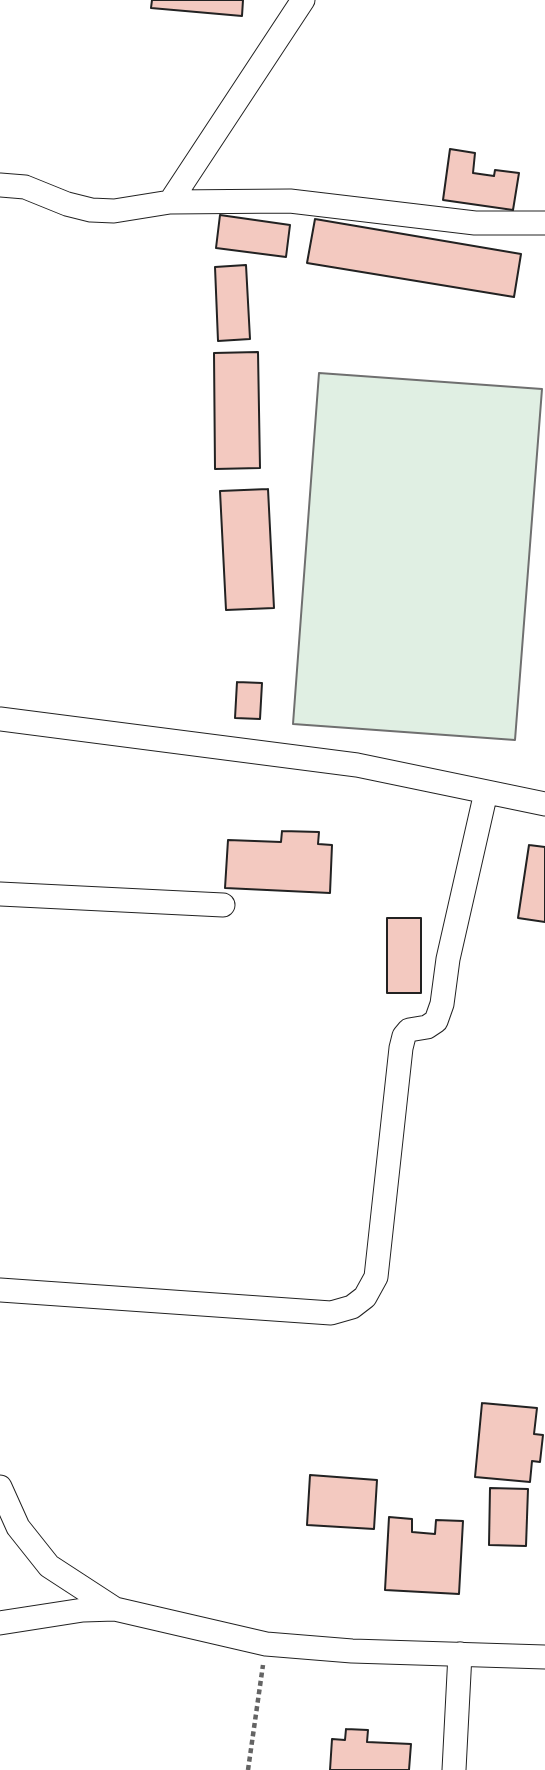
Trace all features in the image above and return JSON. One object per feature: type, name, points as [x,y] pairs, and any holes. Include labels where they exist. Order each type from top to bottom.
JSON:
[{"type":"street","points":[[170,202],[303,0]]},
{"type":"street","points":[[0,186],[25,187],[90,210],[114,211],[170,202],[290,201],[475,223],[545,223]]},
{"type":"street","points":[[0,719],[357,765],[545,804]]},
{"type":"street","points":[[0,1290],[331,1313],[352,1307],[365,1297],[376,1277],[401,1048],[404,1036],[409,1030],[427,1027],[436,1021],[442,1004],[448,958],[486,792]]},
{"type":"street","points":[[0,894],[223,905]]},
{"type":"street","points":[[0,1487],[18,1527],[49,1566],[115,1609]]},
{"type":"street","points":[[0,1623],[83,1610],[115,1609],[266,1644],[352,1651],[545,1657]]},
{"type":"street","points":[[454,1770],[460,1654]]},
{"type":"path","points":[[248,1770],[266,1644]]},
{"type":"green space","points":[[319,373],[542,389],[515,740],[293,724]]},
{"type":"building","points":[[152,0],[243,0],[242,16],[151,8]]},
{"type":"building","points":[[450,149],[475,153],[473,173],[494,176],[495,170],[519,173],[513,210],[443,200]]},
{"type":"building","points":[[220,215],[290,225],[286,257],[216,248]]},
{"type":"building","points":[[315,219],[521,254],[514,297],[307,263]]},
{"type":"building","points":[[246,265],[250,339],[218,341],[215,267]]},
{"type":"building","points":[[258,352],[260,468],[215,469],[214,353]]},
{"type":"building","points":[[268,489],[274,608],[226,610],[220,491]]},
{"type":"building","points":[[237,682],[262,683],[260,719],[235,718]]},
{"type":"building","points":[[282,831],[319,832],[318,844],[332,845],[330,893],[225,888],[228,840],[281,842]]},
{"type":"building","points":[[529,845],[545,847],[545,922],[518,918]]},
{"type":"building","points":[[387,918],[421,918],[421,993],[387,993]]},
{"type":"building","points":[[482,1403],[537,1408],[534,1434],[543,1435],[540,1462],[532,1461],[530,1482],[475,1477]]},
{"type":"building","points":[[310,1475],[377,1480],[374,1529],[307,1525]]},
{"type":"building","points":[[490,1488],[528,1489],[526,1546],[489,1545]]},
{"type":"building","points":[[389,1517],[412,1519],[412,1532],[435,1534],[436,1520],[463,1521],[459,1594],[385,1590]]},
{"type":"building","points":[[346,1729],[368,1730],[367,1742],[411,1744],[409,1770],[330,1770],[332,1739],[345,1740]]}]
